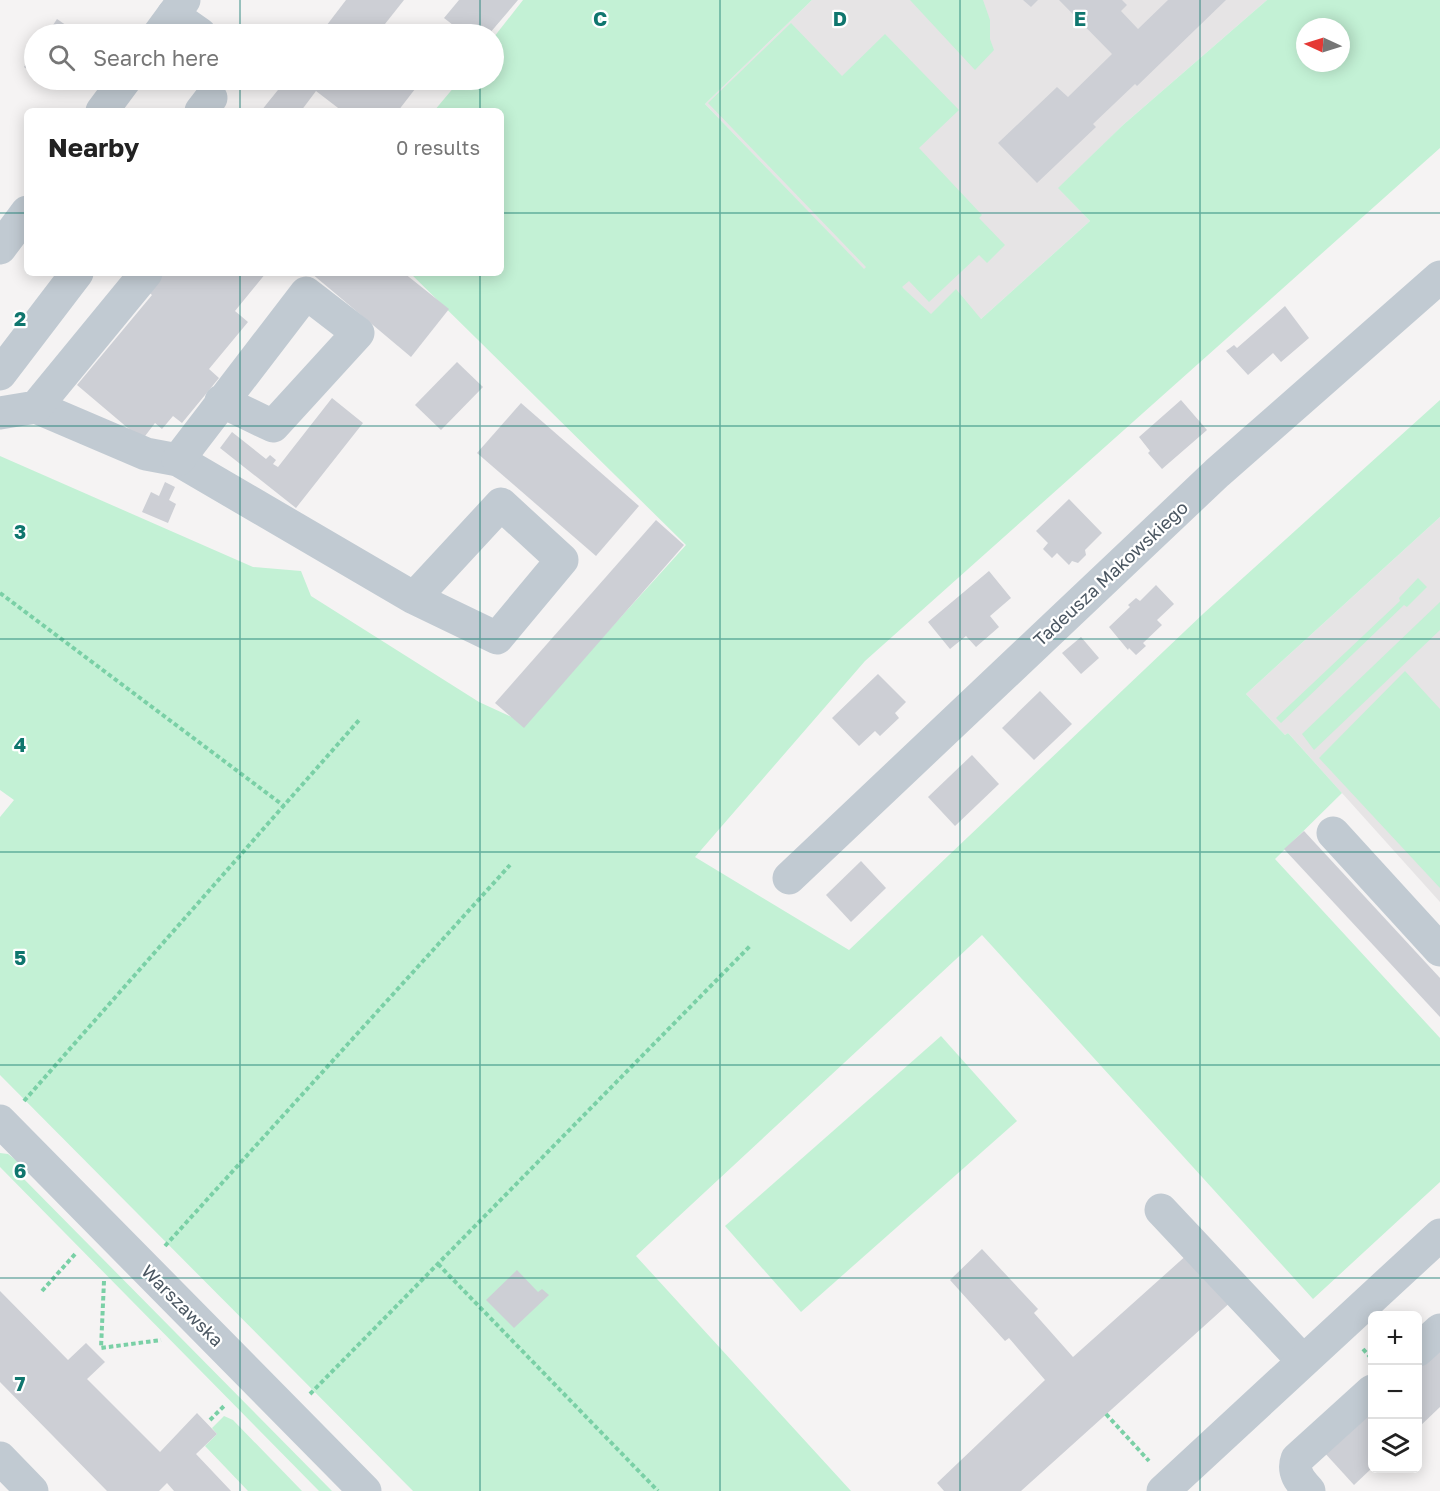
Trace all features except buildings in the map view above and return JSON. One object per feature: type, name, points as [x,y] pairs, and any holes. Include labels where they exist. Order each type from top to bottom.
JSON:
[{"type":"street","points":[[104,108],[118,90]]},
{"type":"street","points":[[0,248],[24,216]]},
{"type":"street","points":[[0,374],[75,276]]},
{"type":"street","points":[[36,406],[144,276]]},
{"type":"street","name":"Tadeusza Makowskiego","points":[[789,878],[1217,474],[1440,277]]},
{"type":"street","points":[[178,460],[221,401]]},
{"type":"street","points":[[0,413],[36,406],[146,454],[178,460],[414,598]]},
{"type":"street","points":[[1333,833],[1440,950]]},
{"type":"street","name":"Warszawska","points":[[10,1114],[365,1491]]},
{"type":"street","points":[[1161,1210],[1303,1361]]},
{"type":"street","points":[[1163,1484],[1303,1361],[1440,1235]]},
{"type":"street","points":[[1422,1346],[1440,1330]]},
{"type":"street","points":[[1309,1491],[1299,1480],[1296,1471],[1297,1459],[1368,1395]]},
{"type":"street","points":[[0,1458],[32,1491]]},
{"type":"path","points":[[0,593],[284,806]]},
{"type":"path","points":[[10,1114],[360,719]]},
{"type":"path","points":[[161,1251],[510,865]]},
{"type":"path","points":[[305,1399],[751,945]]},
{"type":"path","points":[[42,1291],[76,1253]]},
{"type":"path","points":[[438,1263],[658,1491]]},
{"type":"path","points":[[104,1281],[101,1348],[161,1340]]},
{"type":"path","points":[[1358,1343],[1368,1354]]},
{"type":"path","points":[[210,1420],[225,1405]]},
{"type":"path","points":[[1106,1414],[1163,1484]]},
{"type":"shaded area","points":[[812,0],[1267,0],[1123,125],[1059,188],[1090,221],[981,319],[931,315],[903,288],[892,299],[705,104]]},
{"type":"shaded area","points":[[1440,517],[1440,902],[1288,733],[1285,735],[1246,694]]},
{"type":"green space","points":[[523,0],[812,0],[705,104],[864,269],[866,267],[708,103],[791,23],[842,76],[885,34],[959,110],[919,148],[982,215],[979,218],[1005,245],[987,263],[979,255],[929,302],[909,281],[902,287],[931,314],[956,289],[981,319],[1090,221],[1058,188],[1123,125],[1267,0],[1440,0],[1440,148],[865,661],[695,857],[849,950],[1204,613],[1440,400],[1440,517],[1246,694],[1285,735],[1288,733],[1342,793],[1275,859],[1440,1038],[1440,1182],[1313,1299],[982,935],[636,1256],[851,1491],[413,1491],[0,1075],[0,817],[14,800],[0,790],[0,456],[253,567],[301,571],[311,596],[479,702],[525,723],[686,545],[413,276],[504,276],[504,108],[437,108],[452,90],[504,90],[504,24]]},
{"type":"green space","points":[[910,0],[983,0],[990,20],[990,39],[994,50],[975,70]]},
{"type":"green space","points":[[1418,578],[1427,587],[1407,607],[1404,605],[1281,723],[1276,718],[1400,601],[1399,598]]},
{"type":"green space","points":[[1440,602],[1440,630],[1314,750],[1302,734]]},
{"type":"green space","points":[[1405,671],[1440,709],[1440,888],[1319,758]]},
{"type":"green space","points":[[941,1036],[1017,1121],[801,1312],[725,1226]]},
{"type":"green space","points":[[0,1153],[8,1154],[21,1164],[16,1171],[332,1491],[319,1491],[0,1167]]},
{"type":"green space","points":[[224,1416],[233,1420],[302,1491],[248,1491],[205,1446],[217,1434],[212,1428]]}]
